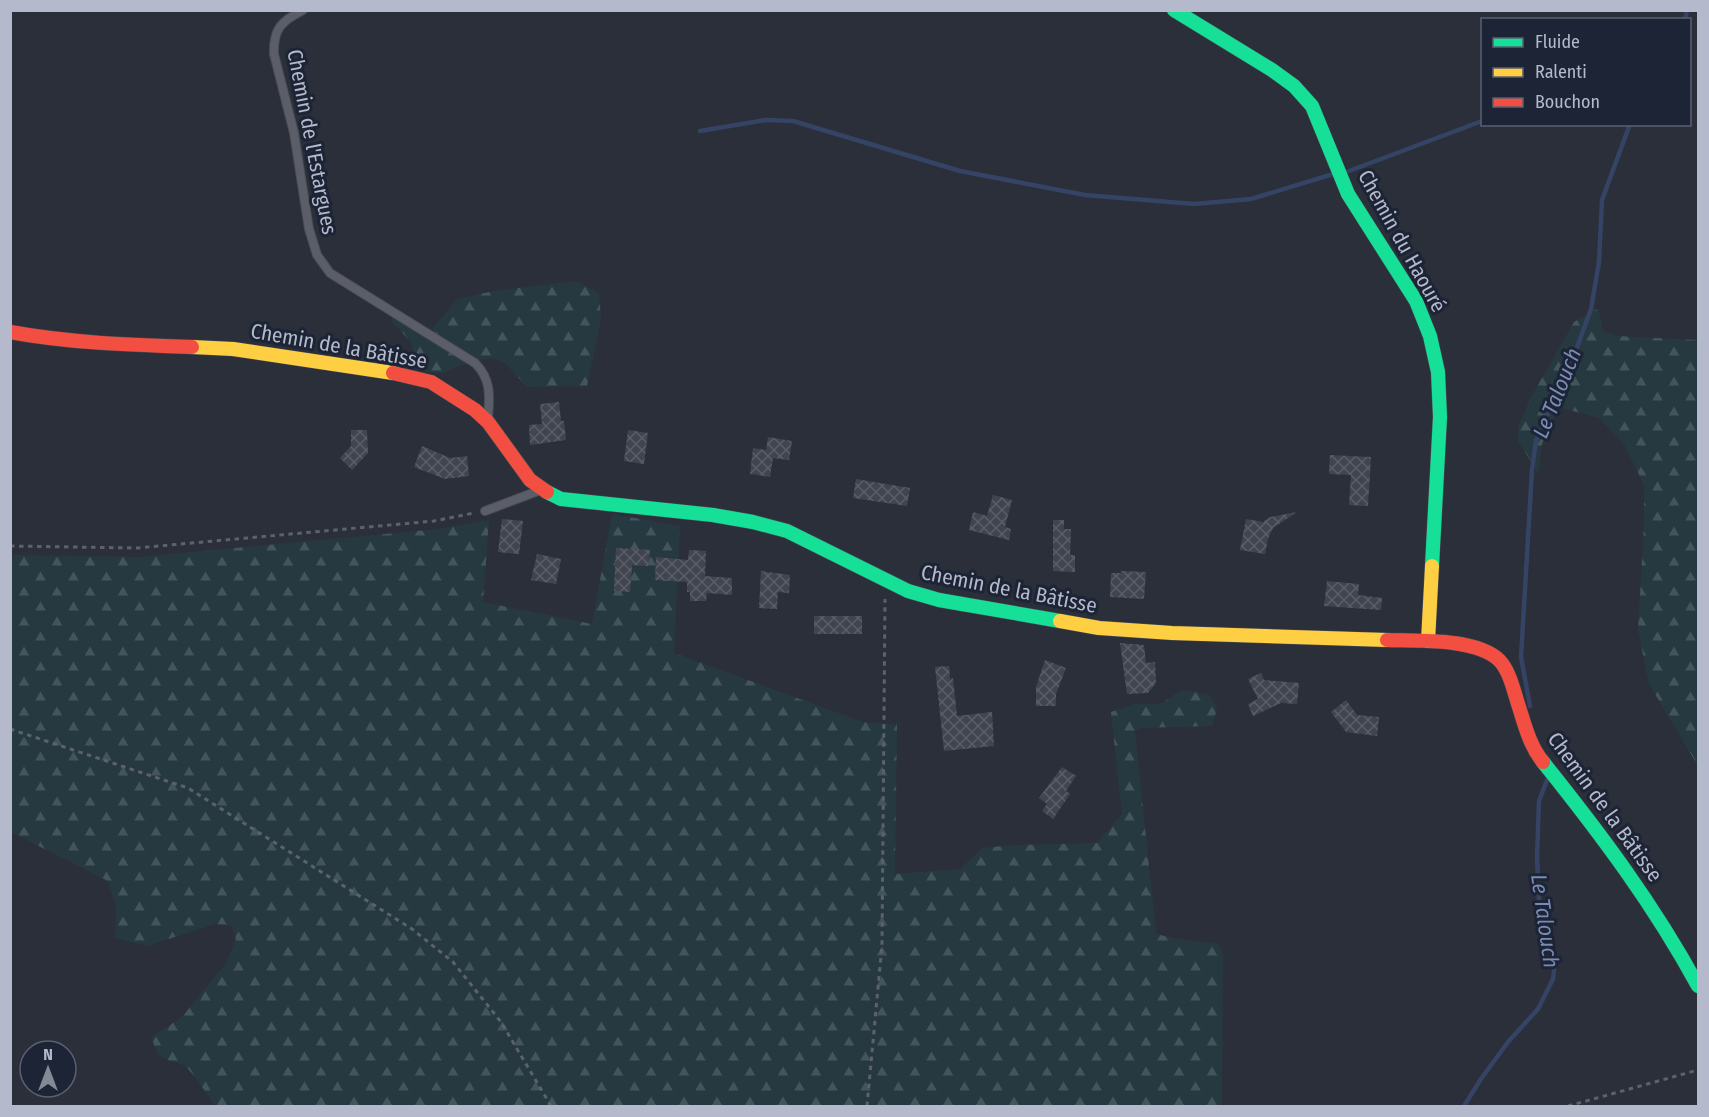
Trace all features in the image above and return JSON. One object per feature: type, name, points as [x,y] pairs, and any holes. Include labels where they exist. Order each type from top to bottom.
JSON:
[{"type":"street","name":"Chemin du Haouré","points":[[1174,10],[1272,70],[1294,86],[1312,106],[1348,194],[1416,302],[1430,336],[1438,372],[1440,417],[1428,641]]},
{"type":"street","name":"Chemin de la Bâtisse","points":[[10,332],[49,339],[93,343],[233,349],[378,370],[431,382],[475,410],[488,422],[530,480],[561,499],[753,522],[787,531],[886,582],[939,600],[1099,628],[1172,633],[1428,641],[1470,646],[1485,651],[1500,661],[1511,682],[1530,740],[1539,757],[1605,840],[1673,940],[1698,986]]},
{"type":"lane","name":"Chemin de l'Estargues","points":[[303,10],[286,19],[273,40],[274,54],[294,133],[309,229],[317,255],[330,273],[475,363],[483,371],[490,390],[488,422]]},
{"type":"lane","points":[[485,511],[542,489]]},
{"type":"path","points":[[10,546],[137,548],[434,521],[485,511]]},
{"type":"path","points":[[867,1107],[882,945],[886,582]]},
{"type":"path","points":[[10,729],[188,788],[412,929],[453,962],[501,1022],[551,1107]]},
{"type":"path","points":[[1568,1107],[1698,1070]]},
{"type":"green space","points":[[576,281],[599,293],[601,319],[587,386],[527,387],[504,362],[491,358],[442,373],[426,372],[414,356],[411,342],[392,322],[392,317],[426,337],[457,299],[494,291]]},
{"type":"green space","points":[[1598,308],[1603,331],[1618,336],[1698,340],[1698,766],[1649,684],[1638,630],[1644,485],[1624,444],[1599,418],[1558,407],[1542,444],[1538,473],[1518,441],[1518,428],[1530,399],[1574,322]]},
{"type":"green space","points":[[612,514],[680,526],[674,653],[863,722],[897,724],[895,874],[960,869],[982,848],[1097,843],[1122,814],[1111,712],[1135,704],[1160,704],[1182,690],[1210,695],[1217,709],[1212,726],[1141,728],[1135,731],[1156,934],[1219,944],[1223,957],[1222,1106],[215,1106],[189,1070],[158,1054],[152,1037],[182,1017],[226,963],[236,939],[231,925],[215,924],[147,946],[115,938],[116,908],[108,881],[11,832],[10,555],[139,557],[438,529],[489,520],[483,602],[592,624]]},
{"type":"building","points":[[559,402],[566,440],[530,445],[529,425],[542,424],[540,404]]},
{"type":"building","points":[[351,430],[367,430],[368,453],[352,470],[340,458],[351,446]]},
{"type":"building","points":[[628,430],[648,433],[644,464],[624,461]]},
{"type":"building","points":[[768,437],[792,441],[789,460],[773,458],[770,477],[750,474],[753,448],[766,450]]},
{"type":"building","points":[[422,446],[450,458],[467,456],[469,476],[445,479],[414,467]]},
{"type":"building","points":[[1330,455],[1371,457],[1368,506],[1349,505],[1351,475],[1329,474]]},
{"type":"building","points":[[856,479],[910,488],[907,506],[853,498]]},
{"type":"building","points":[[993,495],[1012,500],[1005,527],[1011,529],[1009,540],[969,530],[973,512],[987,516]]},
{"type":"building","points":[[1297,512],[1273,528],[1265,554],[1240,550],[1246,519],[1263,522],[1270,517]]},
{"type":"building","points":[[502,519],[523,521],[519,554],[498,552]]},
{"type":"building","points":[[1053,520],[1064,520],[1064,529],[1071,529],[1070,555],[1075,555],[1075,572],[1053,571]]},
{"type":"building","points":[[616,548],[650,550],[648,566],[632,565],[630,592],[614,591]]},
{"type":"building","points":[[689,550],[706,551],[705,576],[732,578],[732,595],[707,593],[706,601],[690,601],[687,582],[655,580],[656,557],[688,560]]},
{"type":"building","points":[[537,554],[561,559],[556,584],[531,580]]},
{"type":"building","points":[[761,571],[790,575],[789,593],[778,592],[777,609],[759,608]]},
{"type":"building","points":[[1121,571],[1146,572],[1144,599],[1110,597],[1111,573],[1121,573]]},
{"type":"building","points":[[1327,581],[1359,584],[1358,595],[1382,598],[1381,610],[1324,606]]},
{"type":"building","points":[[814,616],[862,616],[862,634],[814,634]]},
{"type":"building","points":[[1120,643],[1144,645],[1146,663],[1155,662],[1156,683],[1148,693],[1127,694]]},
{"type":"building","points":[[1045,660],[1066,668],[1056,694],[1056,706],[1036,706],[1036,687]]},
{"type":"building","points":[[949,666],[950,679],[953,678],[957,716],[992,712],[994,746],[944,751],[935,667]]},
{"type":"building","points":[[1261,673],[1264,680],[1299,683],[1297,704],[1281,703],[1253,716],[1248,704],[1258,699],[1248,679]]},
{"type":"building","points":[[1346,700],[1357,715],[1379,717],[1377,736],[1346,732],[1331,712]]},
{"type":"building","points":[[1062,767],[1076,776],[1066,791],[1070,794],[1053,819],[1042,811],[1047,804],[1039,798]]},
{"type":"waterway","name":"Le Talouch","points":[[1685,18],[1687,10]]},
{"type":"waterway","points":[[700,131],[766,120],[793,121],[960,171],[1085,195],[1194,204],[1251,199],[1330,175]]},
{"type":"waterway","points":[[1349,171],[1481,121]]},
{"type":"waterway","name":"Le Talouch","points":[[1530,706],[1521,657],[1532,470],[1536,440],[1575,353],[1591,309],[1599,262],[1602,200],[1629,126]]},
{"type":"waterway","name":"Le Talouch","points":[[1464,1106],[1508,1042],[1538,1009],[1553,979],[1555,961],[1539,900],[1537,857],[1539,801],[1547,780]]},
{"type":"traffic: fast","points":[[1174,10],[1272,70],[1294,86],[1312,106],[1348,194],[1416,301],[1430,336],[1438,372],[1440,417],[1432,566]]},
{"type":"traffic: fast","points":[[547,492],[561,499],[713,515],[753,522],[787,531],[908,591],[939,600],[1060,621]]},
{"type":"traffic: fast","points":[[1543,762],[1625,870],[1663,927],[1698,986]]},
{"type":"traffic: slow","points":[[192,347],[233,349],[393,373]]},
{"type":"traffic: slow","points":[[1428,641],[1432,566]]},
{"type":"traffic: slow","points":[[1060,621],[1099,628],[1172,633],[1387,640]]},
{"type":"traffic: jam","points":[[10,332],[78,341],[192,347]]},
{"type":"traffic: jam","points":[[393,373],[431,382],[475,410],[488,422],[530,480],[547,492]]},
{"type":"traffic: jam","points":[[1387,640],[1462,644],[1489,653],[1499,660],[1509,676],[1531,743],[1543,762]]}]
